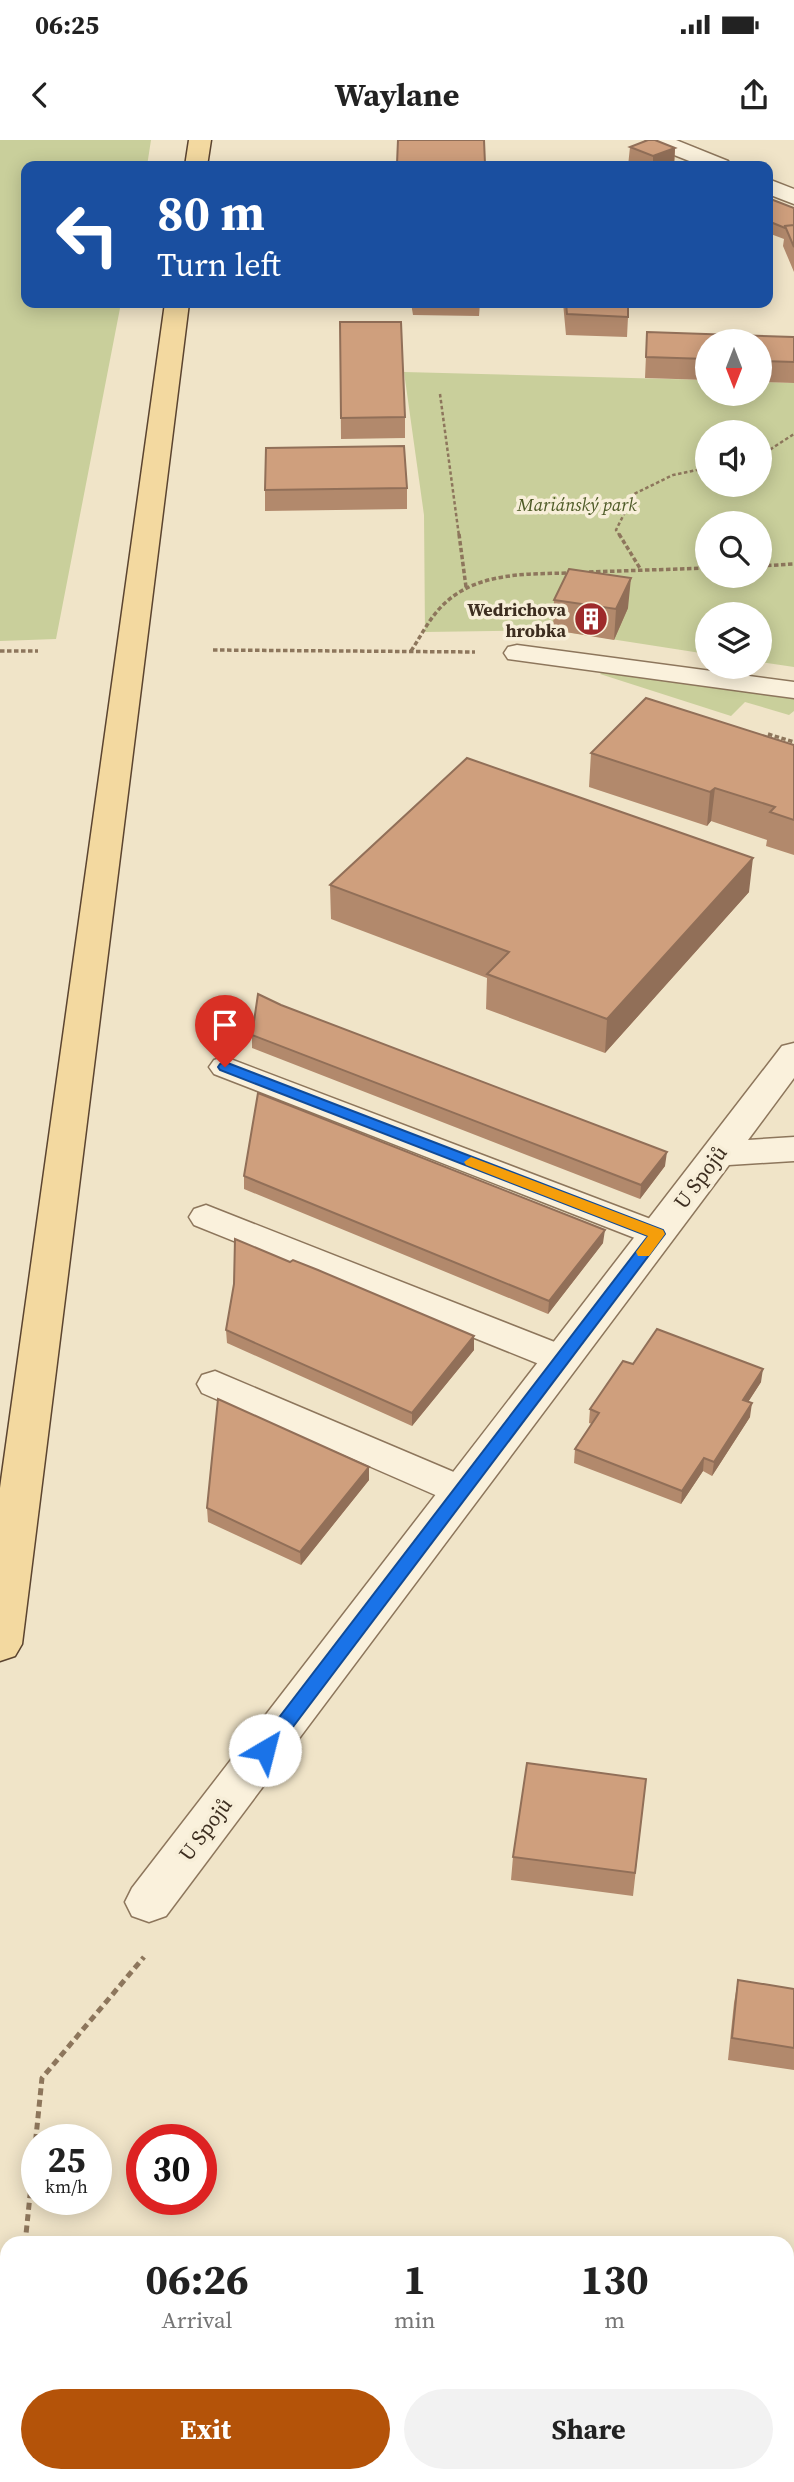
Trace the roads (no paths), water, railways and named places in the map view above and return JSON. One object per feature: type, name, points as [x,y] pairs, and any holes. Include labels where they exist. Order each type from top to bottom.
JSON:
[{"type":"main road","points":[[198,161],[200,140]]},
{"type":"main road","points":[[0,1644],[176,308]]},
{"type":"street","points":[[657,140],[708,161]]},
{"type":"street","points":[[773,188],[794,197]]},
{"type":"street","name":"U Spojů","points":[[149,1902],[794,1054]]},
{"type":"street","points":[[718,1154],[794,1149]]},
{"type":"lane","points":[[517,653],[794,690]]},
{"type":"lane","points":[[225,1067],[657,1234]]},
{"type":"lane","points":[[206,1217],[562,1359]]},
{"type":"lane","points":[[215,1384],[462,1491]]},
{"type":"place","name":"Wedrichova hrobka","points":[[591,619]]},
{"type":"park label","name":"Mariánský park","points":[[577,504]]}]
